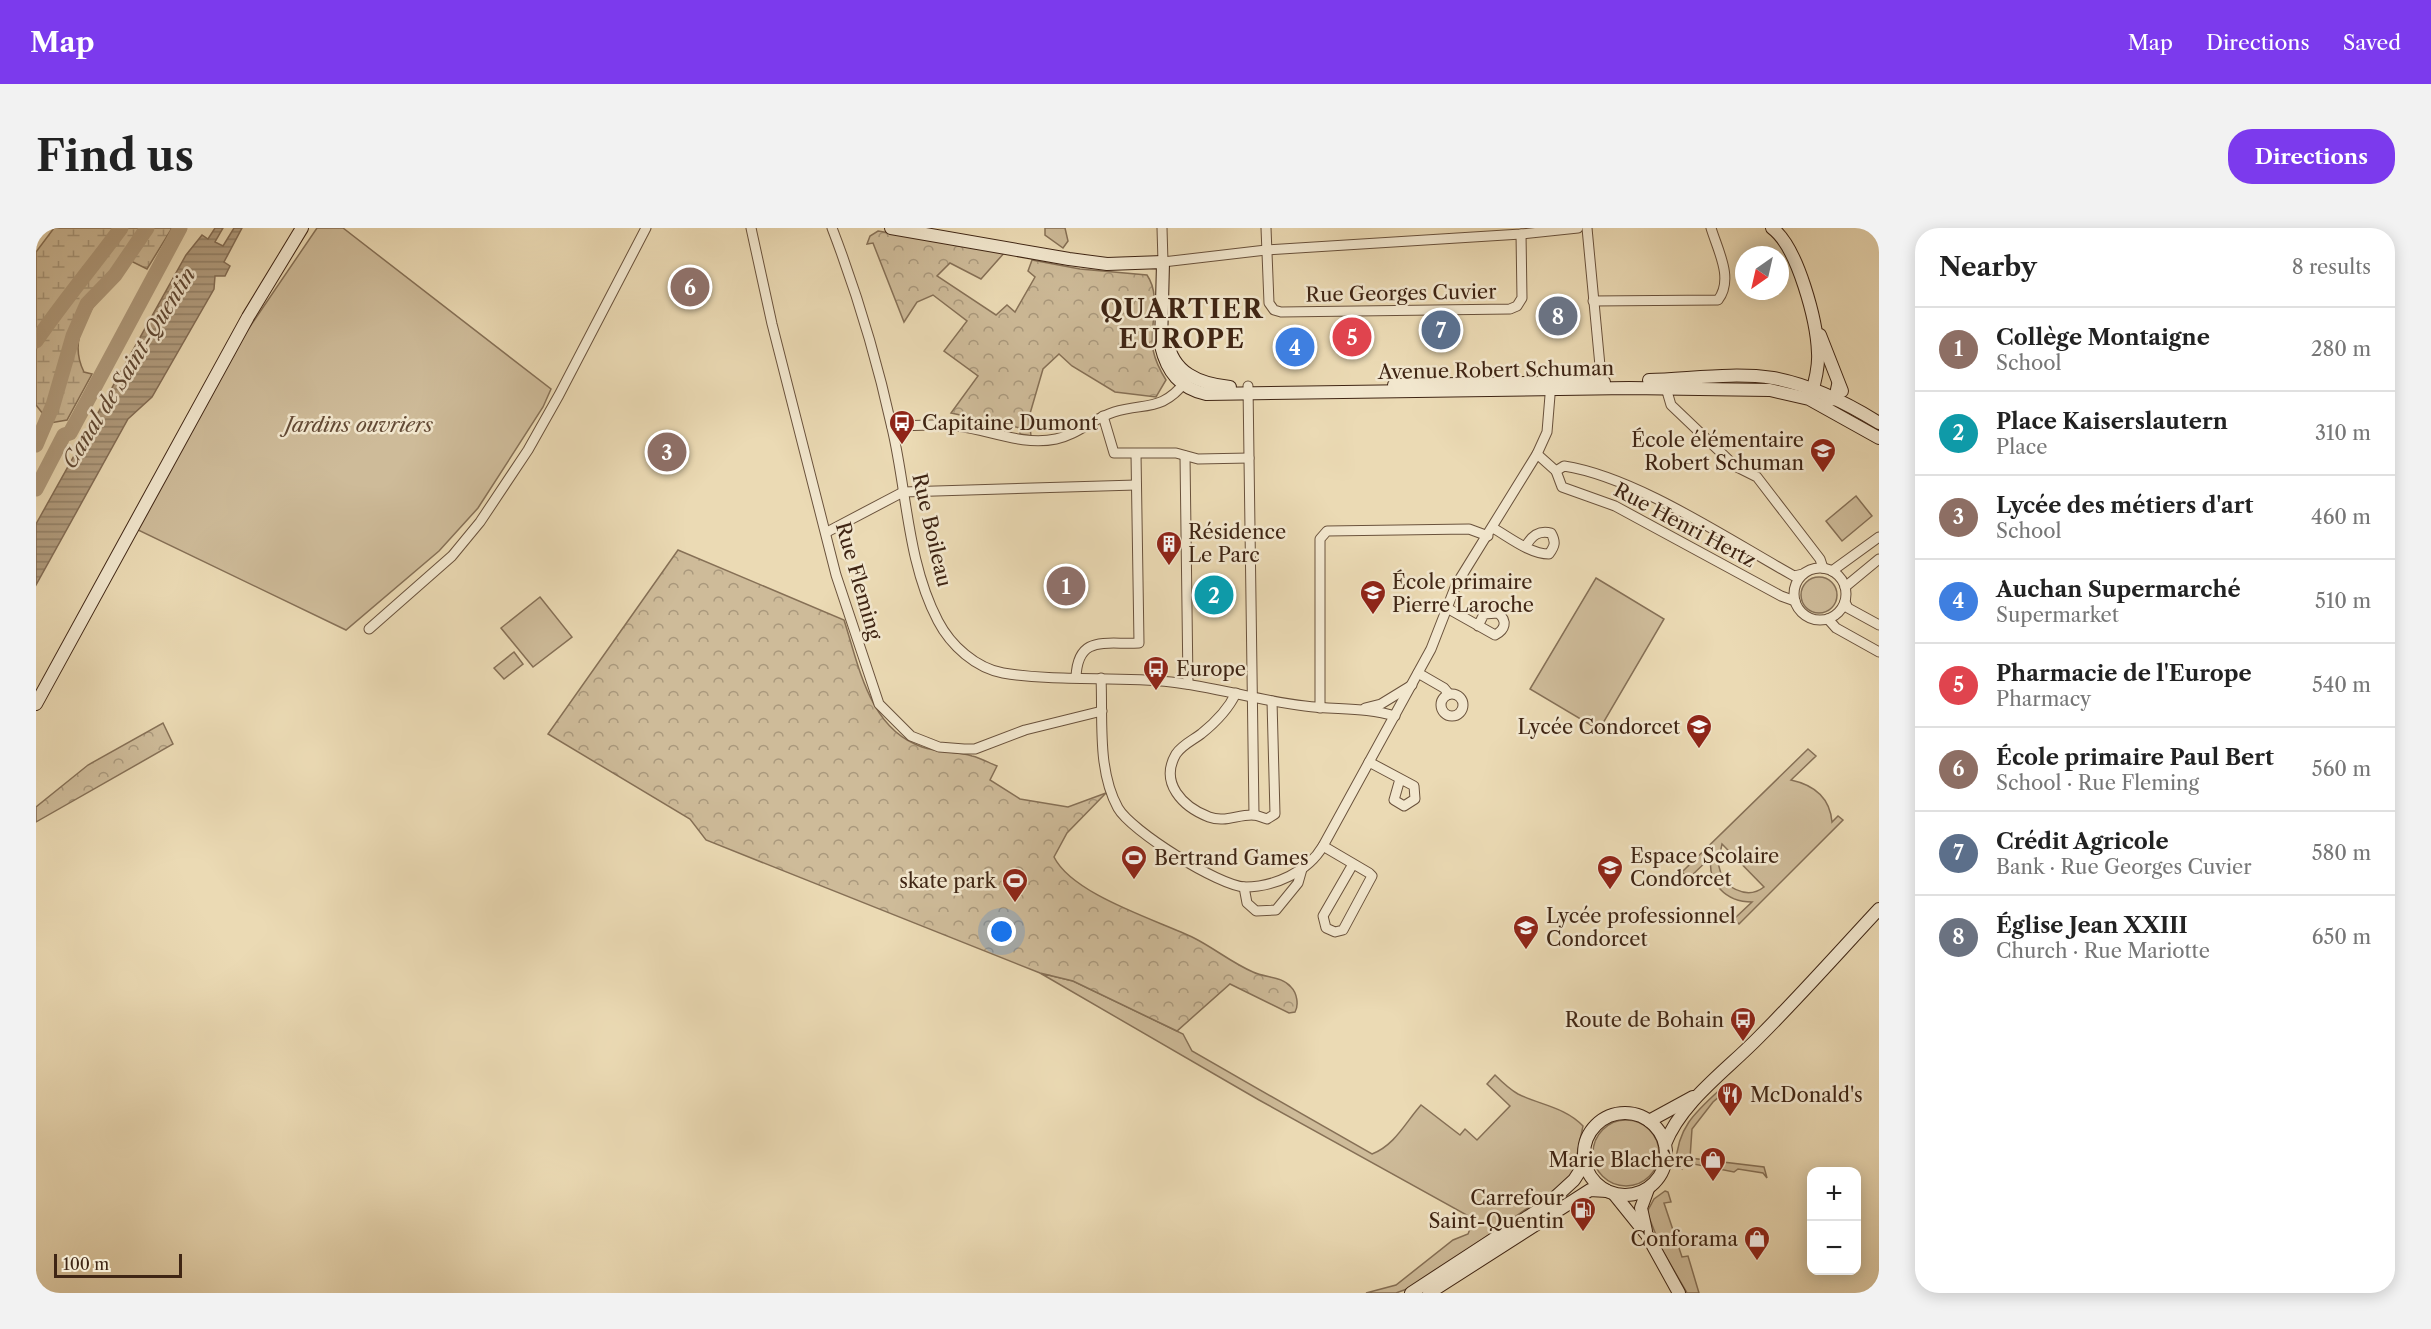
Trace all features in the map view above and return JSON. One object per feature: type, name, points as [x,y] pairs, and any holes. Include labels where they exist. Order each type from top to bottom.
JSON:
[{"type":"main road","points":[[36,704],[174,449],[248,317],[302,228]]},
{"type":"main road","points":[[891,228],[1107,264],[1163,262],[1164,314],[1161,346],[1169,369],[1184,384]]},
{"type":"main road","points":[[1772,228],[1786,241],[1794,257],[1813,321],[1833,363],[1838,385],[1855,408]]},
{"type":"main road","points":[[1811,394],[1818,362],[1813,321]]},
{"type":"main road","points":[[1782,381],[1798,381],[1808,377],[1818,362]]},
{"type":"main road","name":"Avenue Robert Schuman","points":[[1184,384],[1248,390],[1602,385],[1751,377],[1782,381],[1811,394],[1879,438]]},
{"type":"main road","name":"Avenue Robert Schuman","points":[[1602,385],[1770,390],[1811,394],[1835,399],[1879,423]]},
{"type":"main road","points":[[1835,399],[1838,385]]},
{"type":"main road","points":[[1647,1235],[1641,1208],[1648,1189],[1663,1170],[1665,1144],[1673,1128],[1702,1092],[1761,1036],[1879,909]]},
{"type":"main road","points":[[1649,1120],[1702,1092]]},
{"type":"main road","points":[[1665,1144],[1656,1127],[1649,1120],[1625,1113],[1601,1121],[1587,1140],[1585,1163],[1590,1175],[1611,1192],[1647,1235],[1679,1293]]},
{"type":"main road","points":[[1411,1293],[1549,1203],[1574,1180],[1585,1163]]},
{"type":"main road","points":[[1429,1293],[1590,1190],[1626,1195],[1648,1189]]},
{"type":"street","points":[[369,629],[452,556],[480,522],[528,450],[554,404],[645,228]]},
{"type":"street","name":"Rue Fleming","points":[[751,228],[772,324],[849,619],[879,704],[902,729],[921,741],[949,749],[975,750],[1025,730],[1102,711]]},
{"type":"street","name":"Rue Boileau","points":[[832,228],[870,337],[892,427],[913,546],[926,591],[937,620],[948,638],[975,662],[1002,673],[1188,684],[1320,708],[1357,709],[1395,716]]},
{"type":"street","points":[[1162,228],[1163,262],[1266,250],[1521,234],[1578,228]]},
{"type":"street","name":"Rue Georges Cuvier","points":[[1266,228],[1269,303],[1274,310],[1281,312],[1510,309],[1517,306],[1522,298],[1521,234]]},
{"type":"street","points":[[1429,228],[1430,239]]},
{"type":"street","points":[[1587,228],[1602,385]]},
{"type":"street","points":[[1593,301],[1719,300],[1726,290],[1726,278],[1711,228]]},
{"type":"street","points":[[892,427],[957,426],[1036,442],[1058,439],[1114,411],[1146,408],[1160,403],[1184,384]]},
{"type":"street","points":[[1101,678],[1105,773],[1119,810],[1144,836],[1219,879],[1244,887],[1273,882],[1302,869],[1323,846],[1413,685],[1461,577],[1537,454],[1547,432],[1551,386]]},
{"type":"street","points":[[1666,388],[1671,405],[1736,466],[1757,477],[1828,569],[1840,578],[1845,587],[1845,602],[1848,608],[1879,625]]},
{"type":"street","points":[[1248,390],[1254,814]]},
{"type":"street","points":[[1103,416],[1114,453],[1176,453],[1198,459],[1249,458]]},
{"type":"street","points":[[1076,676],[1077,660],[1081,651],[1088,646],[1139,643],[1136,454]]},
{"type":"street","points":[[1537,454],[1550,463],[1556,471]]},
{"type":"street","points":[[1185,456],[1188,684]]},
{"type":"street","name":"Rue Henri Hertz","points":[[1795,601],[1781,596],[1615,506],[1562,488],[1556,471],[1564,466],[1576,467],[1628,486],[1794,576],[1803,574]]},
{"type":"street","points":[[826,532],[903,492],[1136,485]]},
{"type":"street","points":[[1320,708],[1320,539],[1323,534],[1327,531],[1469,529],[1490,532],[1526,546]]},
{"type":"street","points":[[1845,602],[1836,615],[1828,619],[1816,620],[1805,615],[1795,601],[1795,586],[1803,574],[1828,569],[1879,537]]},
{"type":"street","points":[[1845,587],[1879,559]]},
{"type":"street","points":[[1447,608],[1478,626]]},
{"type":"street","points":[[1828,619],[1836,628],[1879,652]]},
{"type":"street","points":[[1418,673],[1444,688],[1449,694]]},
{"type":"street","name":"Rue Boileau","points":[[1357,709],[1381,704],[1413,685]]},
{"type":"street","points":[[1236,693],[1219,719],[1176,755],[1171,766],[1171,784],[1185,805],[1210,817],[1228,820],[1254,814],[1266,819],[1275,814],[1272,700]]},
{"type":"street","points":[[1375,712],[1385,735]]},
{"type":"street","points":[[1369,762],[1400,778]]},
{"type":"street","points":[[1323,846],[1370,873],[1372,880],[1343,930],[1335,932],[1326,928],[1323,916],[1353,864]]},
{"type":"street","points":[[1244,887],[1247,903],[1256,911],[1267,913],[1276,910],[1298,883],[1302,869]]},
{"type":"green space","points":[[54,228],[172,228],[147,269],[131,261],[90,312],[79,341],[79,356],[84,372],[92,374],[67,420],[50,423],[36,405],[36,252]]},
{"type":"green space","name":"Jardins ouvriers","points":[[317,228],[343,228],[551,389],[543,407],[478,508],[439,551],[346,630],[136,529],[247,331]]},
{"type":"green space","points":[[1045,228],[1065,228],[1068,241],[1063,248],[1045,235]]},
{"type":"green space","points":[[878,231],[1005,252],[981,279],[950,263],[937,276],[996,315],[1007,305],[1015,312],[1035,277],[1028,271],[1032,260],[1080,269],[1147,275],[1154,292],[1153,350],[1166,380],[1156,397],[1115,392],[1072,366],[1059,354],[1043,369],[1029,417],[1031,436],[1020,434],[1020,428],[951,413],[978,376],[944,351],[967,321],[933,295],[917,302],[904,322],[873,243],[867,244],[870,236]]},
{"type":"green space","points":[[1856,496],[1872,516],[1842,541],[1826,521]]},
{"type":"green space","points":[[678,550],[844,620],[861,676],[869,694],[878,711],[904,738],[928,749],[966,754],[997,766],[990,780],[1020,799],[1068,807],[1106,793],[1067,833],[1054,857],[1064,871],[1097,895],[1194,938],[1253,972],[1287,983],[1296,996],[1295,1012],[1289,1013],[1230,984],[1177,1031],[1073,981],[1040,973],[706,840],[690,819],[548,734]]},
{"type":"green space","points":[[1819,577],[1832,582],[1837,595],[1832,608],[1819,613],[1806,608],[1801,595],[1806,582]]},
{"type":"green space","points":[[1596,578],[1664,619],[1599,730],[1530,689]]},
{"type":"green space","points":[[540,597],[572,637],[533,667],[501,628]]},
{"type":"green space","points":[[514,652],[523,664],[504,679],[494,668]]},
{"type":"green space","points":[[163,723],[173,744],[36,822],[36,807],[88,765]]},
{"type":"green space","points":[[1808,749],[1816,756],[1791,780],[1814,789],[1824,799],[1832,822],[1838,816],[1843,820],[1739,924],[1734,919],[1752,902],[1734,899],[1720,889],[1712,875],[1711,857],[1689,878],[1682,872]],"holes":[[[1722,844],[1764,887],[1748,893],[1733,888],[1723,881],[1718,863]]]},
{"type":"green space","points":[[1040,973],[1073,981],[1183,1034],[1192,1051],[1372,1154],[1393,1139],[1421,1105],[1460,1135],[1465,1129],[1477,1140],[1510,1106],[1487,1084],[1495,1075],[1518,1094],[1560,1110],[1583,1126],[1573,1174],[1564,1183],[1415,1286],[1396,1293],[1366,1293],[1396,1285],[1453,1240],[1468,1234],[1474,1219],[1259,1100]]},
{"type":"green space","points":[[1726,1084],[1728,1089],[1713,1102],[1692,1129],[1690,1158],[1764,1167],[1767,1178],[1763,1173],[1738,1169],[1734,1172],[1684,1162],[1682,1169],[1676,1164],[1677,1150],[1685,1128],[1699,1110]]},
{"type":"green space","points":[[1619,1120],[1633,1120],[1645,1125],[1654,1134],[1659,1153],[1657,1166],[1650,1177],[1633,1186],[1619,1186],[1607,1181],[1598,1172],[1593,1160],[1593,1146],[1598,1134],[1607,1125]]},
{"type":"green space","points":[[1665,1191],[1668,1192],[1671,1202],[1664,1203],[1682,1257],[1688,1256],[1699,1293],[1687,1293],[1661,1248],[1647,1212],[1654,1199]]},
{"type":"water","name":"Canal de Saint-Quentin","points":[[215,228],[223,228],[215,242],[223,246],[234,228],[242,228],[224,262],[230,266],[225,276],[215,276],[214,289],[152,397],[128,419],[36,585],[36,524],[186,255],[202,235],[208,239]]},
{"type":"waterway","points":[[36,341],[121,228]]},
{"type":"waterway","points":[[36,445],[53,405],[73,336],[87,304],[115,275],[147,228]]},
{"type":"waterway","name":"Canal de Saint-Quentin","points":[[36,489],[64,435],[70,433],[180,228]]},
{"type":"place","name":"École primaire Paul Bert","points":[[690,287]]},
{"type":"place","name":"Église Jean XXIII","points":[[1558,316]]},
{"type":"place","name":"Crédit Agricole","points":[[1441,330]]},
{"type":"place","name":"Pharmacie de l'Europe","points":[[1352,337]]},
{"type":"place","name":"Auchan Supermarché","points":[[1295,347]]},
{"type":"place","name":"Capitaine Dumont","points":[[902,446]]},
{"type":"place","name":"Lycée des métiers d'art","points":[[667,452]]},
{"type":"place","name":"École élémentaire Robert Schuman","points":[[1823,474]]},
{"type":"place","name":"Résidence Le Parc","points":[[1169,567]]},
{"type":"place","name":"Collège Montaigne","points":[[1066,586]]},
{"type":"place","name":"Place Kaiserslautern","points":[[1214,595]]},
{"type":"place","name":"École primaire Pierre Laroche","points":[[1373,616]]},
{"type":"place","name":"Europe","points":[[1156,692]]},
{"type":"place","name":"Lycée Condorcet","points":[[1699,750]]},
{"type":"place","name":"Bertrand Games","points":[[1134,881]]},
{"type":"place","name":"Espace Scolaire Condorcet","points":[[1610,891]]},
{"type":"place","name":"skate park","points":[[1015,904]]},
{"type":"place","name":"Lycée professionnel Condorcet","points":[[1526,951]]},
{"type":"place","name":"Route de Bohain","points":[[1743,1043]]},
{"type":"place","name":"McDonald's","points":[[1730,1118]]},
{"type":"place","name":"Marie Blachère","points":[[1713,1183]]},
{"type":"place","name":"Carrefour Saint-Quentin","points":[[1583,1233]]},
{"type":"place","name":"Conforama","points":[[1757,1262]]},
{"type":"district","name":"QUARTIER EUROPE","points":[[1182,324]]}]
